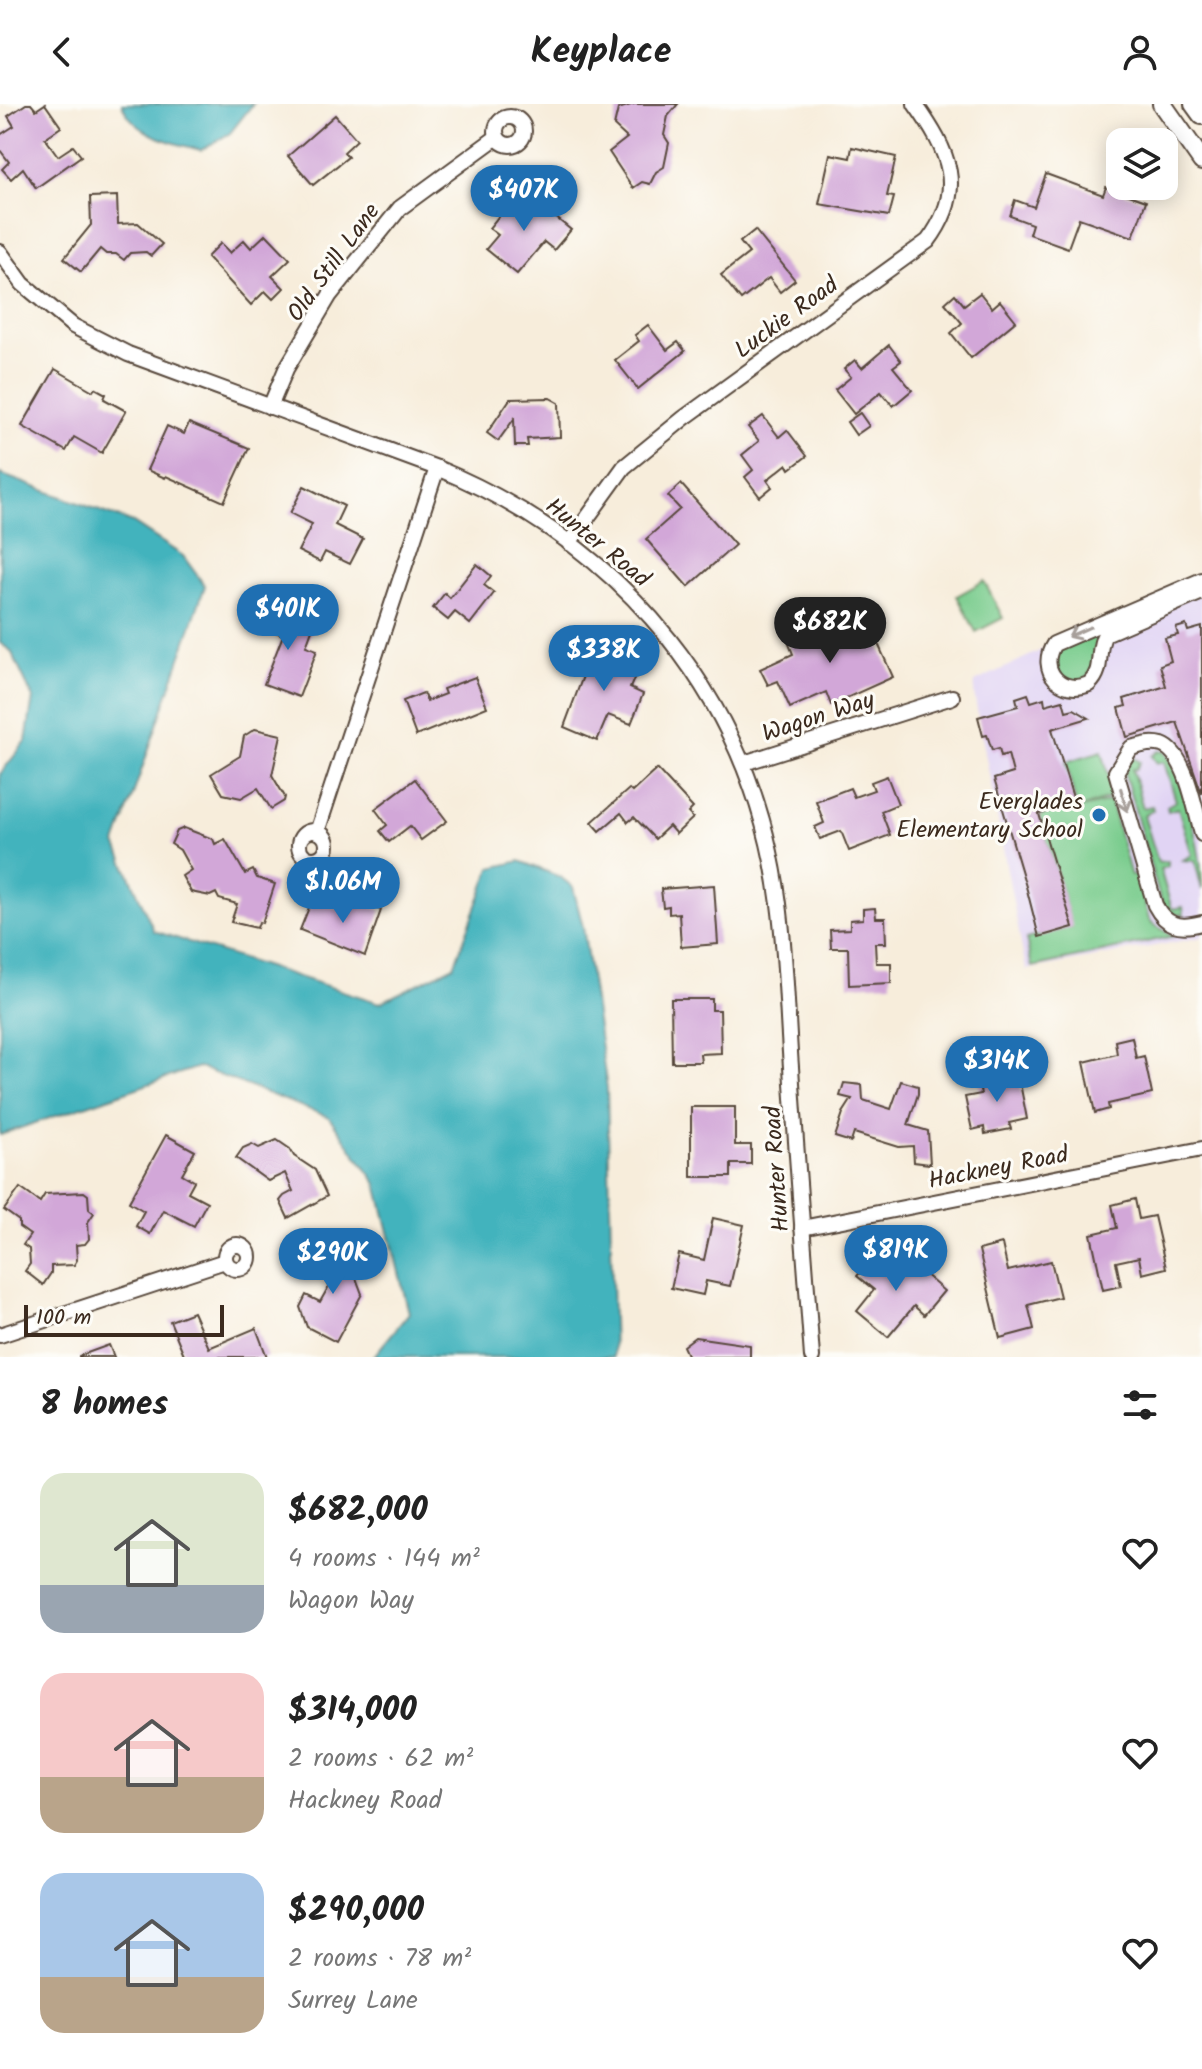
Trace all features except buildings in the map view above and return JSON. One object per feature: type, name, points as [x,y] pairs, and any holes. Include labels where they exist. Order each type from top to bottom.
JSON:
[{"type":"main road","points":[[1162,104],[1202,161]]},
{"type":"main road","points":[[1194,104],[1202,115]]},
{"type":"street","name":"Luckie Road","points":[[569,543],[624,467],[684,418],[928,241],[940,225],[952,174],[947,154],[915,104]]},
{"type":"street","name":"Old Still Lane","points":[[270,407],[286,369],[330,295],[400,208],[497,137]]},
{"type":"street","name":"Hunter Road","points":[[0,252],[23,284],[73,326],[128,354],[437,468],[533,515],[628,592],[665,631],[717,707],[744,763],[760,812],[779,902],[812,1357]]},
{"type":"street","points":[[317,832],[437,468]]},
{"type":"street","points":[[1202,580],[1054,644],[1048,653],[1049,671],[1055,679],[1072,688],[1089,684],[1100,669],[1100,644],[1105,634],[1202,592]]},
{"type":"street","name":"Wagon Way","points":[[744,763],[952,697]]},
{"type":"street","points":[[1198,924],[1180,927],[1162,918],[1155,905],[1116,772],[1131,748],[1151,743],[1165,746],[1176,755],[1202,834]]},
{"type":"street","name":"Hackney Road","points":[[802,1228],[1202,1149]]},
{"type":"street","points":[[0,1335],[225,1261]]},
{"type":"shaded area","name":"Everglades Elementary School","points":[[1202,583],[1202,937],[1026,970],[974,694],[975,682],[1054,644]]},
{"type":"green space","points":[[984,581],[1003,618],[976,632],[957,596]]},
{"type":"green space","points":[[1097,632],[1100,634],[1096,664],[1085,680],[1066,681],[1055,667],[1055,656],[1062,646]]},
{"type":"green space","points":[[1102,751],[1114,796],[1078,809],[1110,801],[1131,876],[1137,876],[1149,919],[1174,936],[1032,967],[1026,939],[1072,927],[1040,816],[1076,804],[1066,762]]},
{"type":"green space","points":[[1159,751],[1165,752],[1173,765],[1186,799],[1196,838],[1202,890],[1195,861],[1183,860],[1192,855],[1178,808],[1168,811],[1167,806],[1176,801],[1164,762],[1157,763],[1152,756]]},
{"type":"green space","points":[[1134,758],[1140,762],[1136,769],[1132,769],[1143,808],[1152,806],[1153,810],[1144,816],[1158,862],[1168,861],[1168,866],[1160,869],[1172,909],[1183,907],[1184,915],[1168,913],[1159,895],[1125,775],[1127,764]]},
{"type":"water","points":[[122,104],[253,104],[230,133],[201,150],[155,136],[135,123]]},
{"type":"water","points":[[0,474],[133,523],[183,556],[205,586],[116,844],[154,931],[380,1003],[454,966],[491,868],[520,861],[560,877],[573,887],[583,927],[607,1088],[614,1357],[373,1357],[409,1313],[377,1184],[329,1117],[198,1067],[0,1135],[0,774],[26,741],[33,698],[11,651],[0,643]]},
{"type":"place","name":"Everglades Elementary School","points":[[1099,815]]}]
